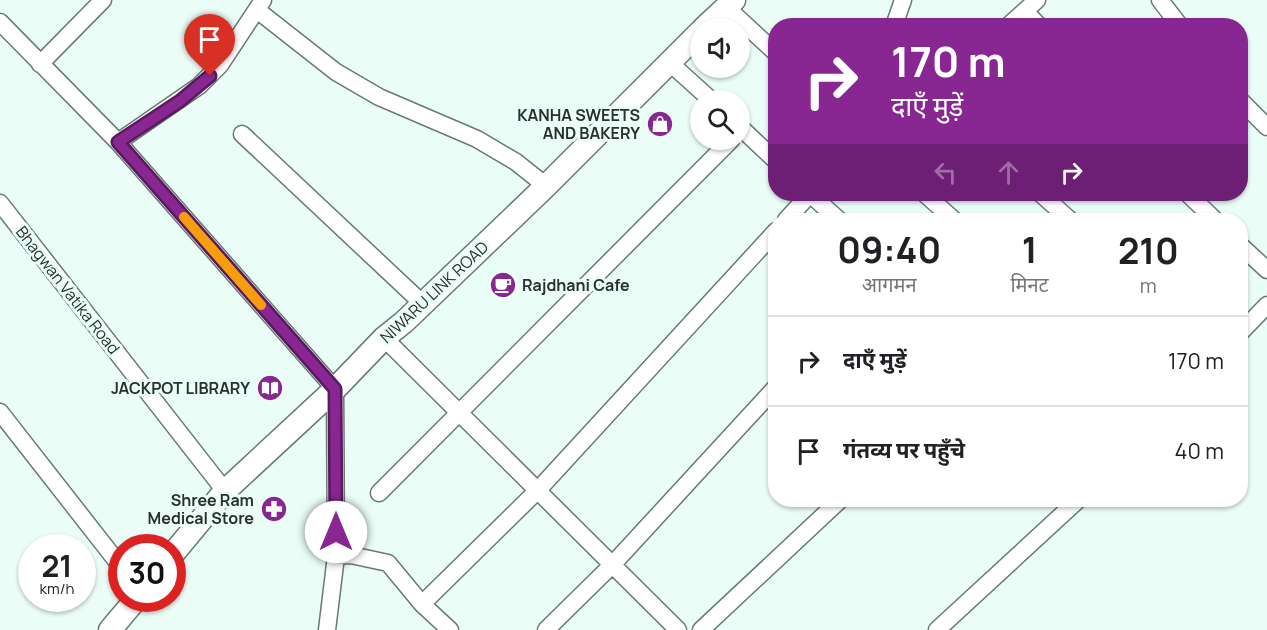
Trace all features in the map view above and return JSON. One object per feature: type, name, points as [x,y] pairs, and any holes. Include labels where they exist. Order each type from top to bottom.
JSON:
[{"type":"street","points":[[40,64],[103,0]]},
{"type":"street","points":[[897,18],[903,0]]},
{"type":"street","points":[[1160,0],[1174,18]]},
{"type":"street","points":[[715,18],[730,4],[768,44]]},
{"type":"street","points":[[118,142],[199,86],[220,65],[260,5],[336,72],[379,97],[477,139],[516,162],[546,186]]},
{"type":"street","points":[[1017,18],[1031,5]]},
{"type":"street","points":[[0,22],[118,142],[335,389],[336,556],[327,630]]},
{"type":"street","name":"NIWARU LINK ROAD","points":[[186,538],[225,491],[335,389],[384,338],[423,304],[546,186],[690,42]]},
{"type":"street","points":[[670,63],[700,90]]},
{"type":"street","points":[[1248,108],[1267,127]]},
{"type":"street","points":[[242,134],[423,304]]},
{"type":"street","points":[[750,141],[768,155]]},
{"type":"street","points":[[379,493],[720,150]]},
{"type":"street","points":[[792,213],[804,201]]},
{"type":"street","points":[[818,201],[831,213]]},
{"type":"street","points":[[933,201],[946,213]]},
{"type":"street","points":[[1049,201],[1062,213]]},
{"type":"street","points":[[1195,201],[1208,213]]},
{"type":"street","name":"Bhagwan Vatika Road","points":[[0,203],[225,491]]},
{"type":"street","points":[[422,604],[538,490],[768,240]]},
{"type":"street","points":[[1248,252],[1267,270]]},
{"type":"street","points":[[1248,325],[1267,305]]},
{"type":"street","points":[[384,338],[678,630]]},
{"type":"street","points":[[546,630],[613,564],[768,396]]},
{"type":"street","points":[[0,412],[108,550]]},
{"type":"street","points":[[701,630],[833,507]]},
{"type":"street","points":[[937,630],[1070,507]]},
{"type":"street","points":[[336,556],[351,555],[388,563],[422,604],[450,630]]},
{"type":"street","points":[[110,630],[125,612]]},
{"type":"slow traffic","points":[[184,217],[261,305]]},
{"type":"place","name":"KANHA SWEETS AND BAKERY","points":[[660,124]]},
{"type":"place","name":"Rajdhani Cafe","points":[[503,285]]},
{"type":"place","name":"JACKPOT LIBRARY","points":[[270,388]]},
{"type":"place","name":"Shree Ram Medical Store","points":[[274,509]]},
{"type":"route","points":[[210,76],[180,101],[118,142],[335,389],[336,532]]}]
